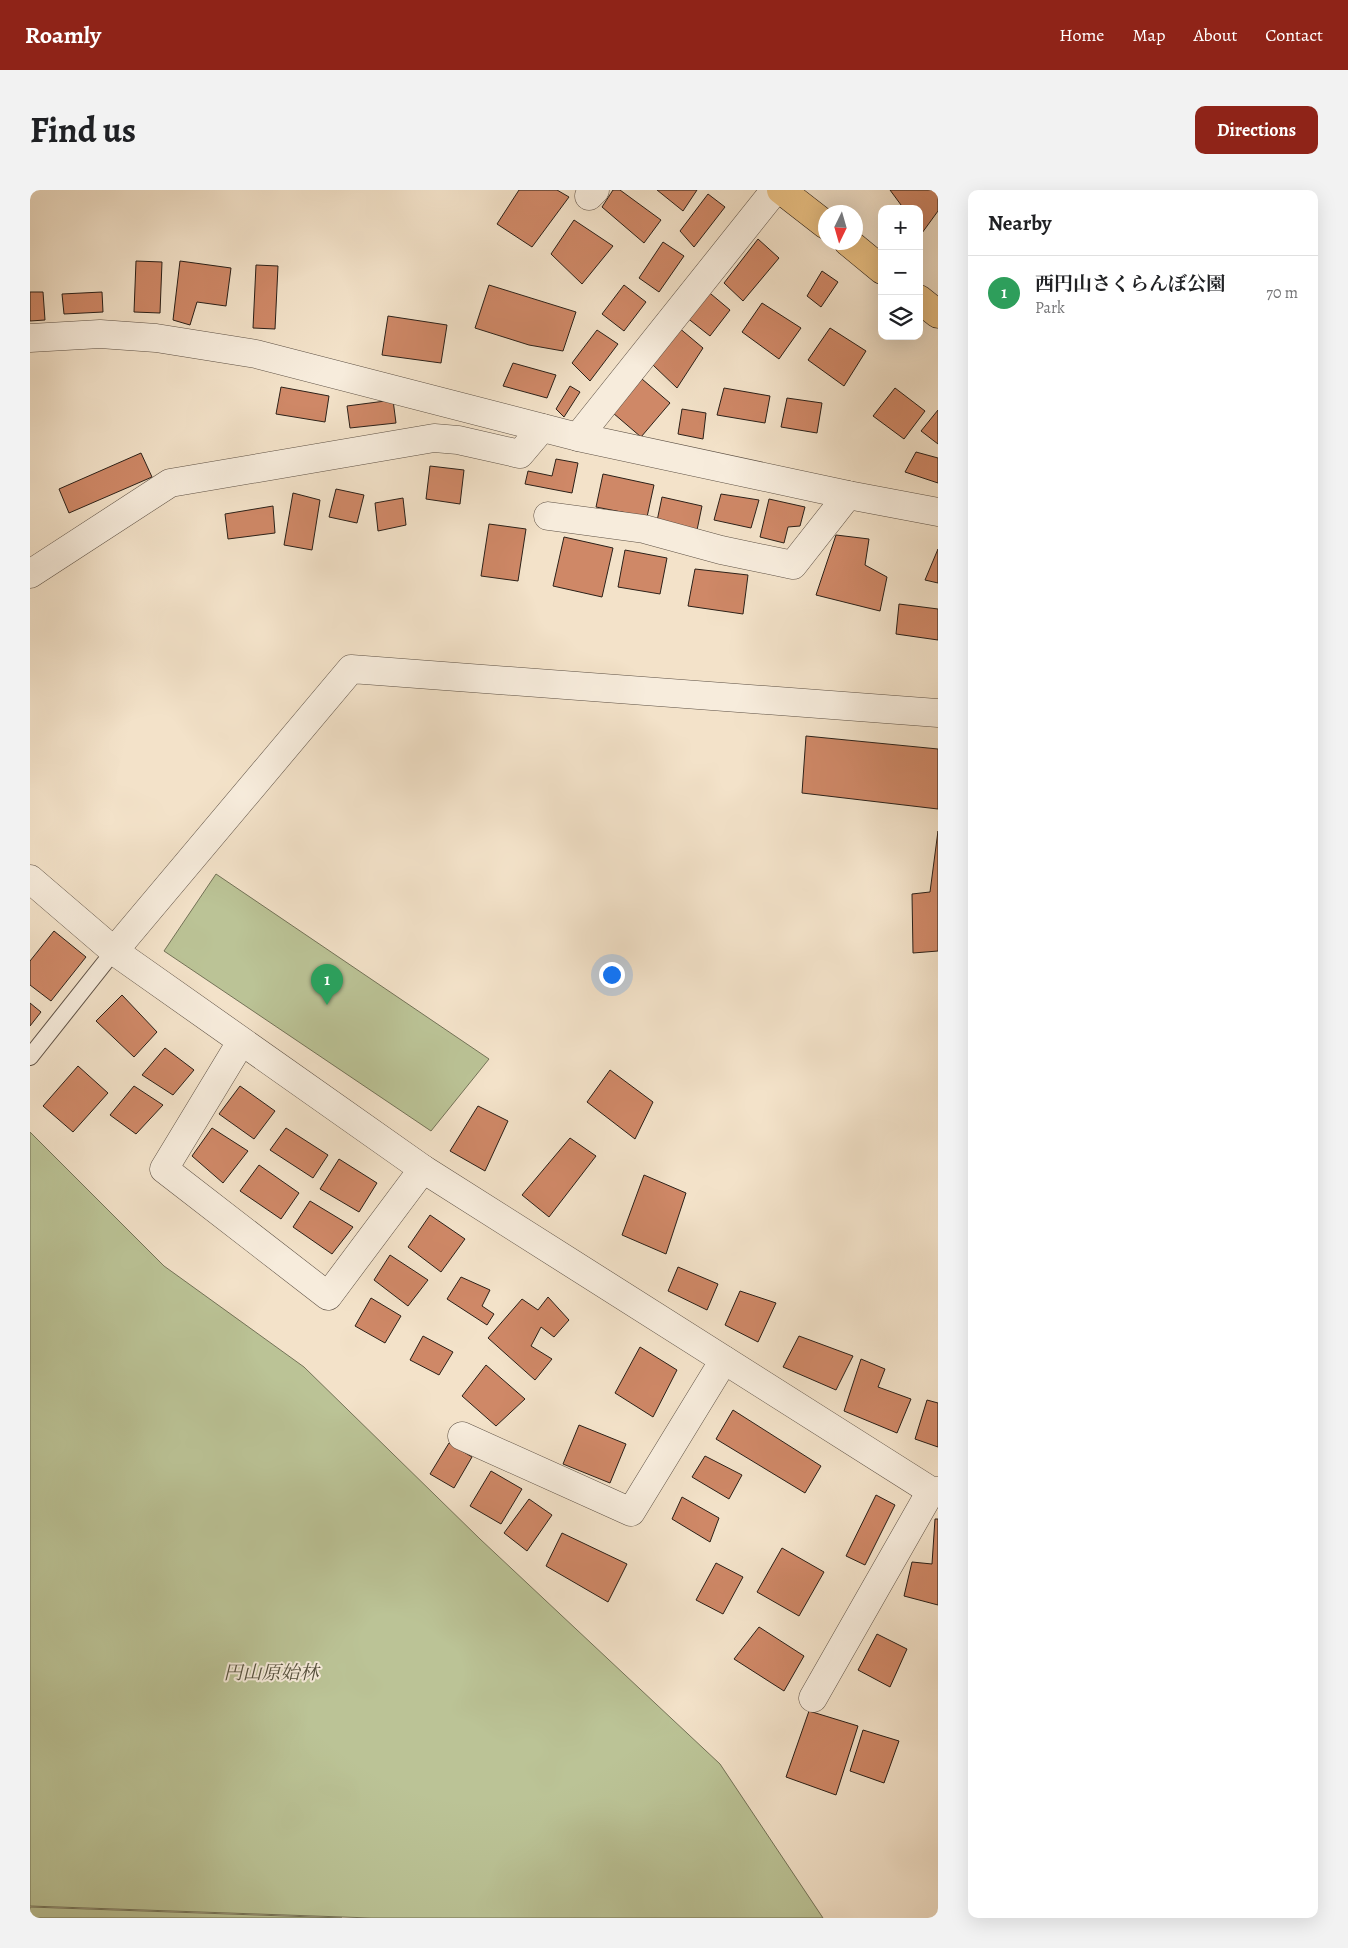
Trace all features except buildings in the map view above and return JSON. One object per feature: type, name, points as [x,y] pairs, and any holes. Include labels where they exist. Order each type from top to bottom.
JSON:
[{"type":"main road","points":[[781,190],[818,219]]},
{"type":"main road","points":[[858,250],[878,267]]},
{"type":"street","points":[[578,437],[775,190]]},
{"type":"street","points":[[30,338],[100,334],[156,338],[256,354],[578,437],[848,495],[938,512]]},
{"type":"street","points":[[30,574],[170,483],[434,438],[458,440],[520,454],[542,428]]},
{"type":"street","points":[[548,516],[644,529],[720,550],[793,565],[848,495]]},
{"type":"street","points":[[114,951],[351,669],[938,713]]},
{"type":"street","points":[[30,879],[114,951],[423,1170],[934,1491],[813,1698]]},
{"type":"street","points":[[241,1042],[164,1169],[328,1296],[423,1170]]},
{"type":"street","points":[[462,1436],[631,1512],[724,1360]]},
{"type":"lane","points":[[30,1057],[114,951]]},
{"type":"green space","points":[[216,874],[489,1059],[431,1131],[164,951]]},
{"type":"green space","name":"円山原始林","points":[[30,1132],[164,1266],[304,1367],[480,1539],[720,1764],[823,1918],[371,1918],[30,1906]]},
{"type":"green space","points":[[30,1907],[342,1918],[30,1918]]},
{"type":"place","name":"西円山さくらんぼ公園","points":[[327,1005]]}]
